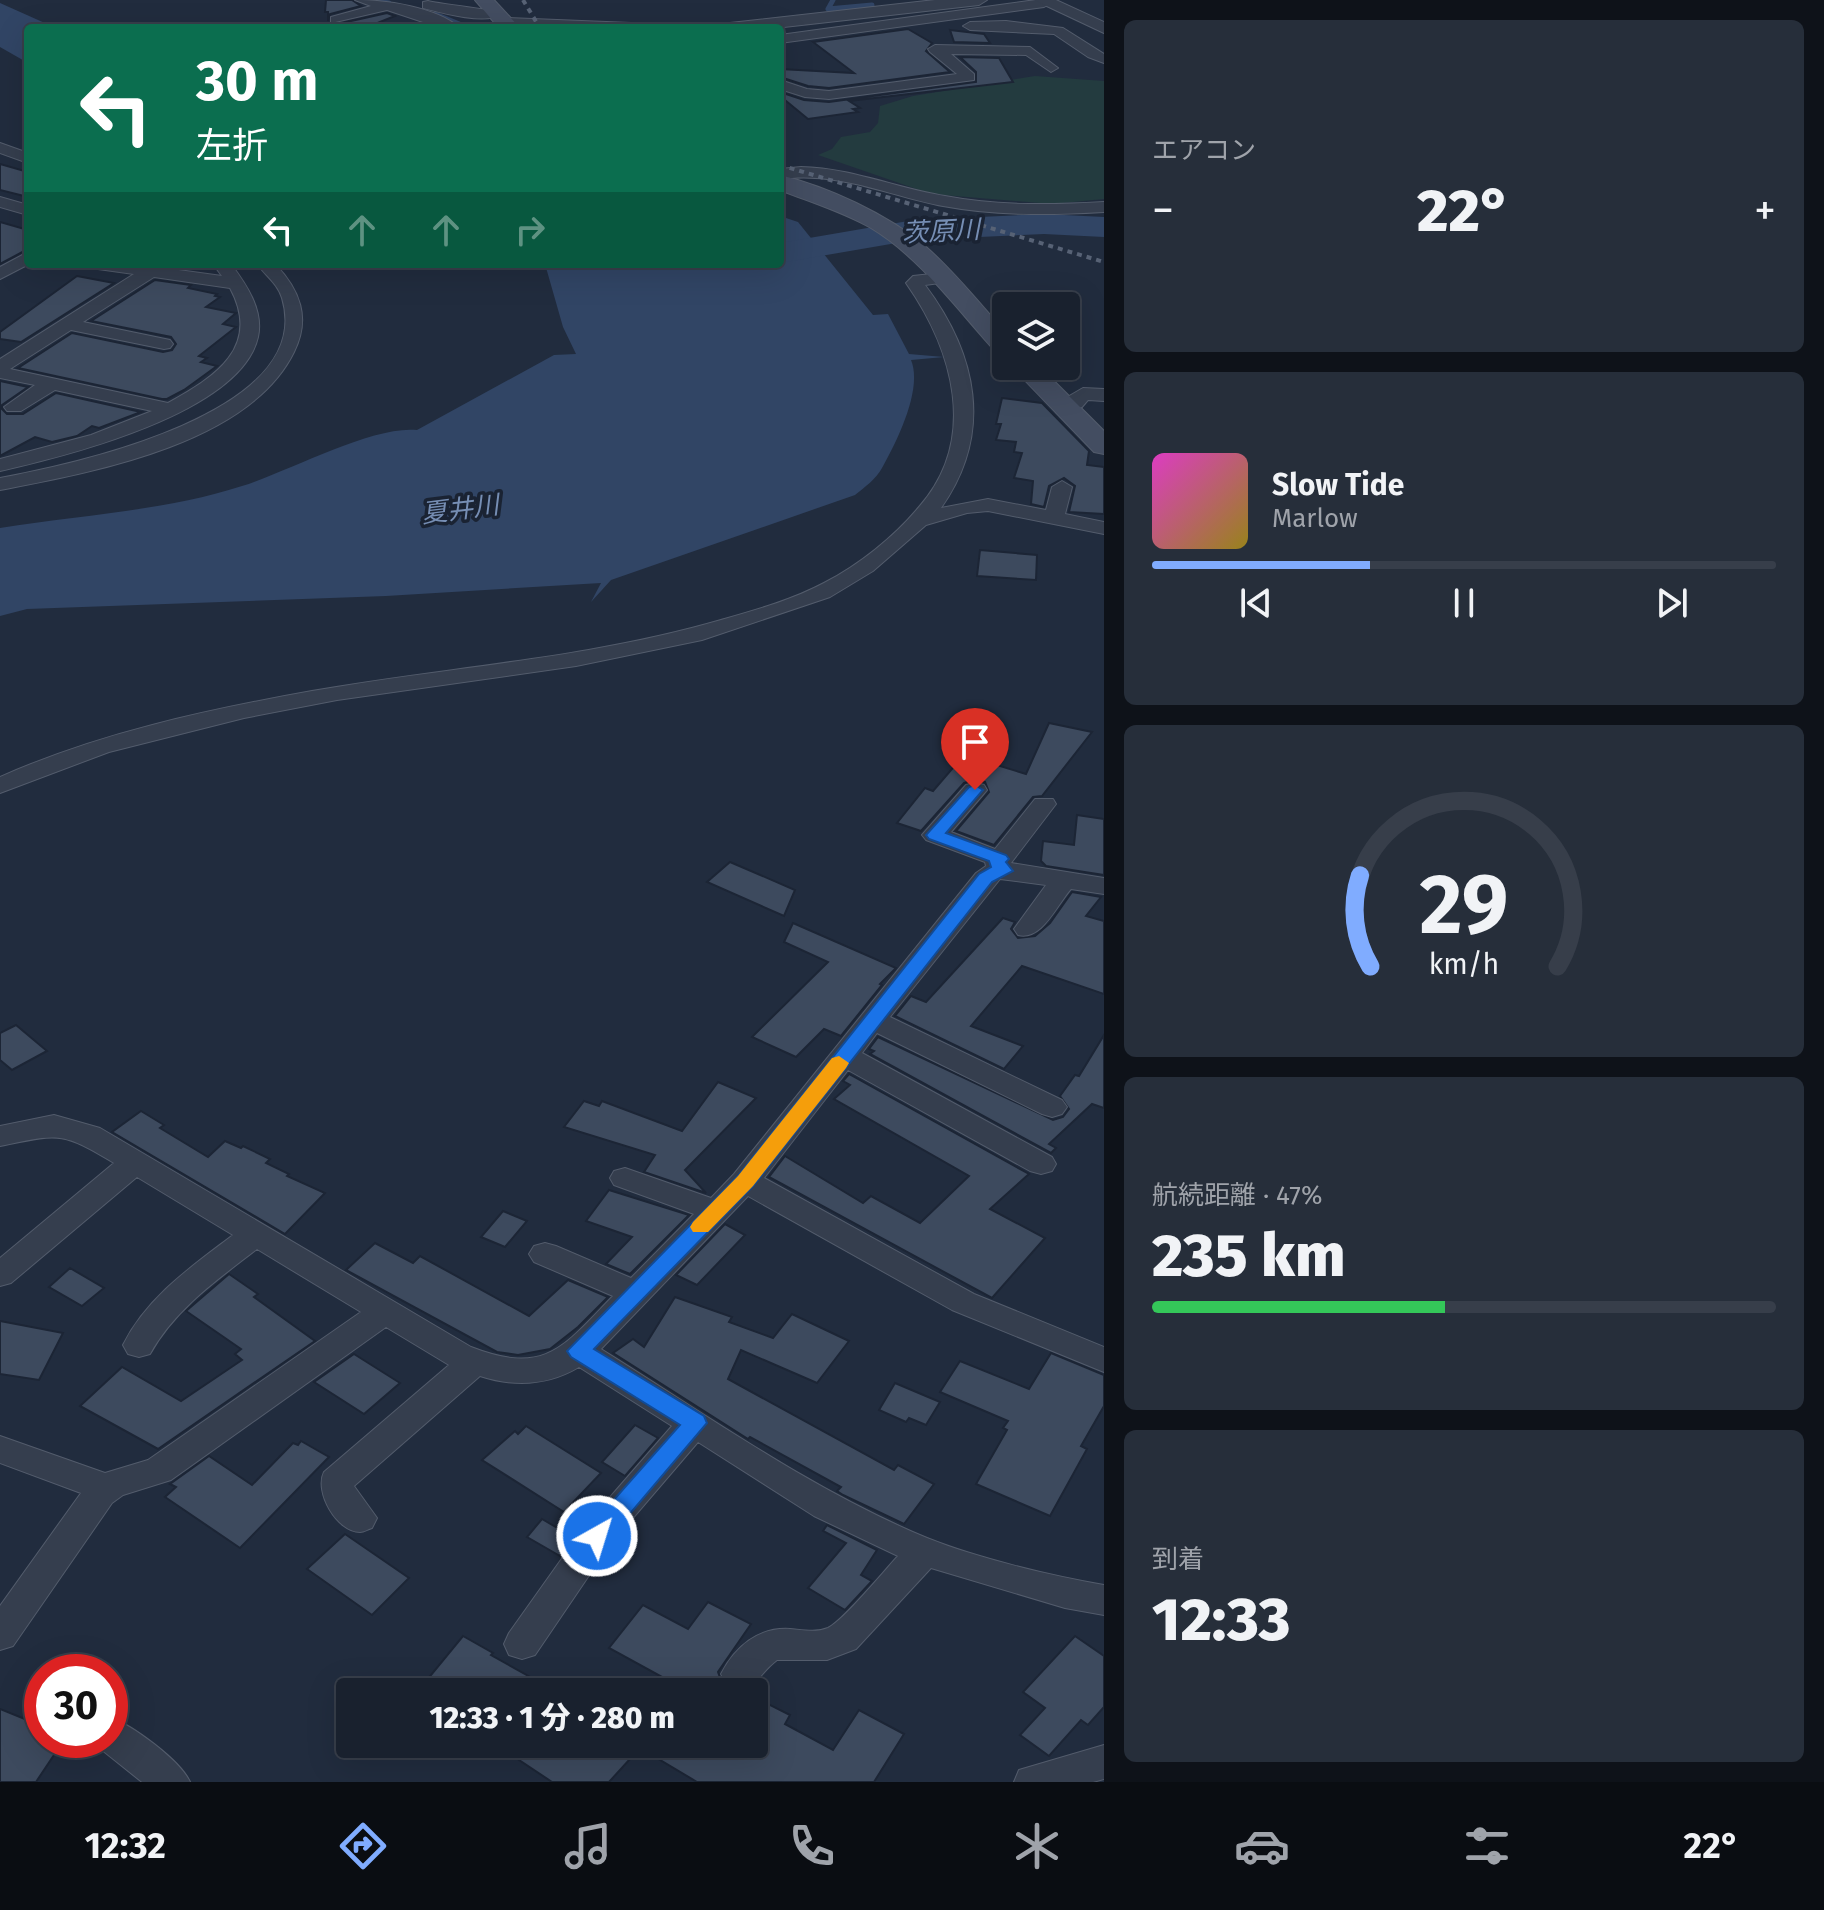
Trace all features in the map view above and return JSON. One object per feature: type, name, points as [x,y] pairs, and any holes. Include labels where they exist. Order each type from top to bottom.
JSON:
[{"type":"main road","points":[[784,184],[878,223],[903,240],[992,333]]},
{"type":"main road","points":[[1037,380],[1104,446]]},
{"type":"street","points":[[362,0],[395,7],[443,24]]},
{"type":"street","points":[[409,0],[501,20],[570,24]]},
{"type":"street","points":[[784,39],[859,30],[979,0]]},
{"type":"street","points":[[915,30],[1043,2],[1104,28]]},
{"type":"street","points":[[336,20],[372,8],[395,7]]},
{"type":"street","points":[[405,24],[421,15]]},
{"type":"street","points":[[784,27],[887,24],[915,30],[963,26],[1054,30],[1068,35],[1085,52],[1104,59]]},
{"type":"street","points":[[963,26],[978,36]]},
{"type":"street","points":[[784,85],[805,93],[829,95],[969,77],[915,30]]},
{"type":"street","points":[[939,50],[1030,51],[1051,68]]},
{"type":"street","points":[[0,148],[24,157]]},
{"type":"street","points":[[784,174],[831,173],[941,200],[975,205],[1104,207]]},
{"type":"street","points":[[0,202],[24,209]]},
{"type":"street","points":[[1,273],[24,259]]},
{"type":"street","points":[[128,268],[234,283]]},
{"type":"street","points":[[0,465],[89,444],[170,409],[230,369],[246,347],[250,310],[225,268]]},
{"type":"street","points":[[0,484],[78,468],[142,450],[213,418],[251,395],[273,375],[288,352],[293,332],[295,311],[286,287],[269,268]]},
{"type":"street","points":[[0,369],[151,271]]},
{"type":"street","points":[[0,786],[27,773],[143,737],[277,704],[573,661],[670,642],[808,598],[844,581],[921,520],[952,476],[962,448],[966,415],[958,365],[915,283],[939,275]]},
{"type":"street","points":[[68,324],[164,344]]},
{"type":"street","points":[[0,369],[170,409]]},
{"type":"street","points":[[14,407],[52,383]]},
{"type":"street","points":[[1062,406],[1075,403],[1088,393],[1104,395]]},
{"type":"street","points":[[1054,518],[1062,487]]},
{"type":"street","points":[[921,520],[981,505],[1104,528]]},
{"type":"street","points":[[975,790],[935,835],[1002,865],[1104,886]]},
{"type":"street","points":[[0,1136],[36,1126],[54,1125],[90,1135],[459,1356],[509,1371],[531,1372],[559,1366],[579,1351],[745,1181],[985,878],[1002,865],[1044,804]]},
{"type":"street","points":[[1027,929],[1065,880]]},
{"type":"street","points":[[873,1020],[1052,1107]]},
{"type":"street","points":[[845,1056],[1041,1164]]},
{"type":"street","points":[[0,1275],[122,1171],[138,1164]]},
{"type":"street","points":[[625,1178],[716,1211]]},
{"type":"street","points":[[745,1181],[963,1302],[1104,1360]]},
{"type":"street","points":[[139,1345],[142,1334],[156,1316],[255,1234]]},
{"type":"street","points":[[545,1254],[636,1293]]},
{"type":"street","points":[[0,1635],[106,1488],[159,1470],[384,1312]]},
{"type":"street","points":[[579,1351],[826,1506],[924,1552],[1065,1593],[1104,1600]]},
{"type":"street","points":[[360,1518],[339,1496],[336,1482],[474,1362]]},
{"type":"street","points":[[522,1644],[597,1536],[695,1423]]},
{"type":"street","points":[[0,1449],[106,1488]]},
{"type":"street","points":[[740,1674],[753,1654],[767,1645],[829,1647],[843,1638],[924,1552]]},
{"type":"street","points":[[128,1748],[171,1782]]},
{"type":"green space","points":[[1035,76],[1104,81],[1104,199],[1052,204],[931,194],[818,155],[832,149],[841,137],[870,132],[878,123],[880,106],[913,96]]},
{"type":"water","points":[[0,3],[47,24],[24,24],[24,61],[0,47]]},
{"type":"water","name":"夏井川","points":[[784,217],[798,222],[873,315],[888,314],[909,354],[944,357],[911,360],[914,385],[901,430],[880,472],[855,495],[611,580],[591,602],[601,583],[386,596],[27,609],[0,616],[0,528],[153,507],[213,494],[261,479],[354,442],[399,430],[417,430],[554,355],[576,354],[563,327],[546,268],[784,268]]},
{"type":"building","points":[[326,0],[352,0],[361,6],[330,14],[328,21]]},
{"type":"building","points":[[387,13],[395,16],[375,24],[342,23]]},
{"type":"building","points":[[908,29],[932,43],[926,51],[950,72],[829,88],[808,86],[784,78],[784,69],[854,73],[813,42]]},
{"type":"building","points":[[950,30],[984,34],[990,43],[954,42]]},
{"type":"building","points":[[960,57],[999,58],[1013,82],[849,101],[860,108],[853,109],[858,112],[808,119],[784,99],[784,93],[804,100],[829,102],[976,82],[976,72]]},
{"type":"building","points":[[0,164],[24,171],[24,196],[0,190]]},
{"type":"building","points":[[0,222],[24,229],[24,251],[0,264]]},
{"type":"building","points":[[77,276],[114,283],[21,342],[0,339],[0,332]]},
{"type":"building","points":[[155,280],[191,285],[188,288],[217,294],[215,296],[220,297],[206,307],[236,313],[223,324],[236,327],[199,356],[207,358],[201,362],[217,366],[184,390],[162,399],[18,368],[72,333],[163,352],[172,350],[176,344],[171,337],[91,321]]},
{"type":"building","points":[[0,381],[28,387],[2,405],[7,414],[23,414],[56,393],[141,412],[52,442],[35,437],[0,456]]},
{"type":"building","points":[[1002,398],[1042,403],[1089,451],[1087,465],[1104,467],[1104,514],[1069,512],[1075,486],[1064,478],[1049,486],[1044,507],[1031,504],[1033,481],[1014,478],[1022,453],[1014,452],[1016,442],[996,440],[1001,424],[996,424]]},
{"type":"building","points":[[980,550],[1037,555],[1036,580],[977,576]]},
{"type":"building","points":[[1049,723],[1092,732],[1042,796],[1033,797],[994,845],[956,831],[989,792],[985,782],[974,780],[964,783],[921,831],[897,823],[925,788],[933,791],[964,755],[1026,774]]},
{"type":"building","points":[[1077,815],[1104,819],[1104,875],[1046,866],[1041,861],[1043,841],[1074,845]]},
{"type":"building","points":[[730,862],[795,890],[784,916],[707,882]]},
{"type":"building","points":[[1072,892],[1101,897],[1086,916],[1104,921],[1104,994],[1022,966],[971,1026],[1023,1046],[1004,1069],[895,1016],[911,996],[926,1002],[1003,918],[1015,922],[1011,929],[1018,938],[1035,936],[1050,923]]},
{"type":"building","points":[[793,923],[896,968],[841,1036],[824,1029],[796,1057],[752,1037],[828,962],[784,942]]},
{"type":"building","points":[[16,1025],[47,1051],[12,1070],[0,1060],[0,1033]]},
{"type":"building","points":[[1104,1035],[1104,1108],[1092,1104],[1049,1144],[1056,1148],[1051,1153],[870,1054],[874,1051],[869,1049],[878,1037],[1053,1120],[1063,1117],[1069,1109],[1060,1096],[1075,1075],[1079,1076]]},
{"type":"building","points":[[849,1074],[1029,1174],[990,1209],[1045,1238],[992,1298],[769,1177],[785,1156],[863,1203],[871,1196],[920,1223],[969,1176],[834,1099],[850,1085],[843,1081]]},
{"type":"building","points":[[718,1082],[756,1098],[685,1170],[706,1193],[644,1172],[655,1155],[564,1127],[584,1101],[599,1106],[602,1101],[682,1131]]},
{"type":"building","points":[[141,1111],[164,1125],[160,1128],[208,1157],[225,1141],[241,1148],[243,1146],[270,1159],[266,1163],[289,1174],[287,1176],[325,1193],[285,1234],[112,1132]]},
{"type":"building","points":[[609,1190],[689,1215],[630,1274],[606,1264],[632,1237],[586,1221]]},
{"type":"building","points":[[503,1211],[527,1221],[505,1247],[481,1237]]},
{"type":"building","points":[[725,1224],[745,1235],[697,1285],[676,1275]]},
{"type":"building","points":[[375,1243],[413,1263],[420,1256],[529,1316],[568,1280],[608,1297],[550,1349],[518,1355],[497,1352],[346,1270]]},
{"type":"building","points":[[70,1268],[104,1288],[82,1306],[49,1287]]},
{"type":"building","points":[[229,1274],[258,1294],[254,1297],[315,1341],[158,1449],[80,1406],[122,1367],[181,1401],[242,1360],[235,1354],[241,1349],[186,1311]]},
{"type":"building","points":[[675,1297],[732,1317],[729,1322],[773,1338],[792,1314],[849,1341],[817,1383],[741,1350],[728,1379],[894,1470],[898,1465],[934,1484],[904,1524],[843,1495],[837,1491],[841,1487],[750,1437],[748,1439],[613,1353],[633,1339],[644,1347]]},
{"type":"building","points":[[0,1321],[63,1333],[39,1380],[0,1374]]},
{"type":"building","points":[[1051,1353],[1104,1375],[1104,1406],[1081,1446],[1087,1449],[1050,1516],[976,1484],[1007,1430],[1003,1428],[1008,1421],[940,1392],[960,1361],[1029,1389]]},
{"type":"building","points":[[354,1354],[400,1383],[364,1414],[314,1382]]},
{"type":"building","points":[[895,1383],[940,1402],[926,1425],[909,1418],[906,1422],[879,1410]]},
{"type":"building","points":[[635,1425],[658,1438],[625,1476],[602,1462]]},
{"type":"building","points":[[526,1426],[601,1473],[564,1512],[482,1460],[515,1431],[518,1434]]},
{"type":"building","points":[[301,1441],[329,1457],[240,1548],[165,1497],[176,1487],[170,1484],[209,1456],[252,1485],[293,1443],[298,1445]]},
{"type":"building","points":[[542,1519],[573,1537],[560,1556],[527,1537]]},
{"type":"building","points":[[827,1525],[877,1550],[861,1575],[872,1581],[845,1610],[808,1588],[846,1543],[823,1531]]},
{"type":"building","points":[[345,1534],[409,1578],[372,1615],[307,1569]]},
{"type":"building","points":[[708,1602],[751,1624],[718,1672],[720,1678],[664,1678],[609,1648],[643,1605],[688,1629]]},
{"type":"building","points":[[463,1636],[532,1678],[428,1678]]},
{"type":"building","points":[[1075,1636],[1104,1656],[1104,1707],[1088,1725],[1081,1720],[1049,1756],[1020,1735],[1045,1708],[1023,1692]]},
{"type":"building","points":[[768,1704],[790,1715],[785,1724],[833,1750],[859,1710],[904,1734],[874,1782],[697,1782],[657,1758],[768,1758]]},
{"type":"building","points":[[0,1709],[24,1719],[24,1758],[52,1758],[36,1782],[0,1782]]},
{"type":"building","points":[[516,1758],[631,1758],[609,1782],[552,1782]]},
{"type":"waterway","points":[[373,0],[389,3]]},
{"type":"waterway","points":[[833,0],[828,9],[872,5]]},
{"type":"waterway","points":[[435,14],[459,24]]},
{"type":"waterway","name":"茨原川","points":[[784,252],[914,230],[1044,224],[1104,227]]},
{"type":"railway","points":[[523,0],[538,24]]},
{"type":"railway","points":[[784,166],[1104,262]]},
{"type":"slow traffic","points":[[700,1227],[745,1181],[839,1063]]},
{"type":"route","points":[[597,1536],[695,1423],[579,1351],[745,1181],[985,878],[993,872],[1004,871],[997,863],[1000,859],[935,835],[975,790]]}]
